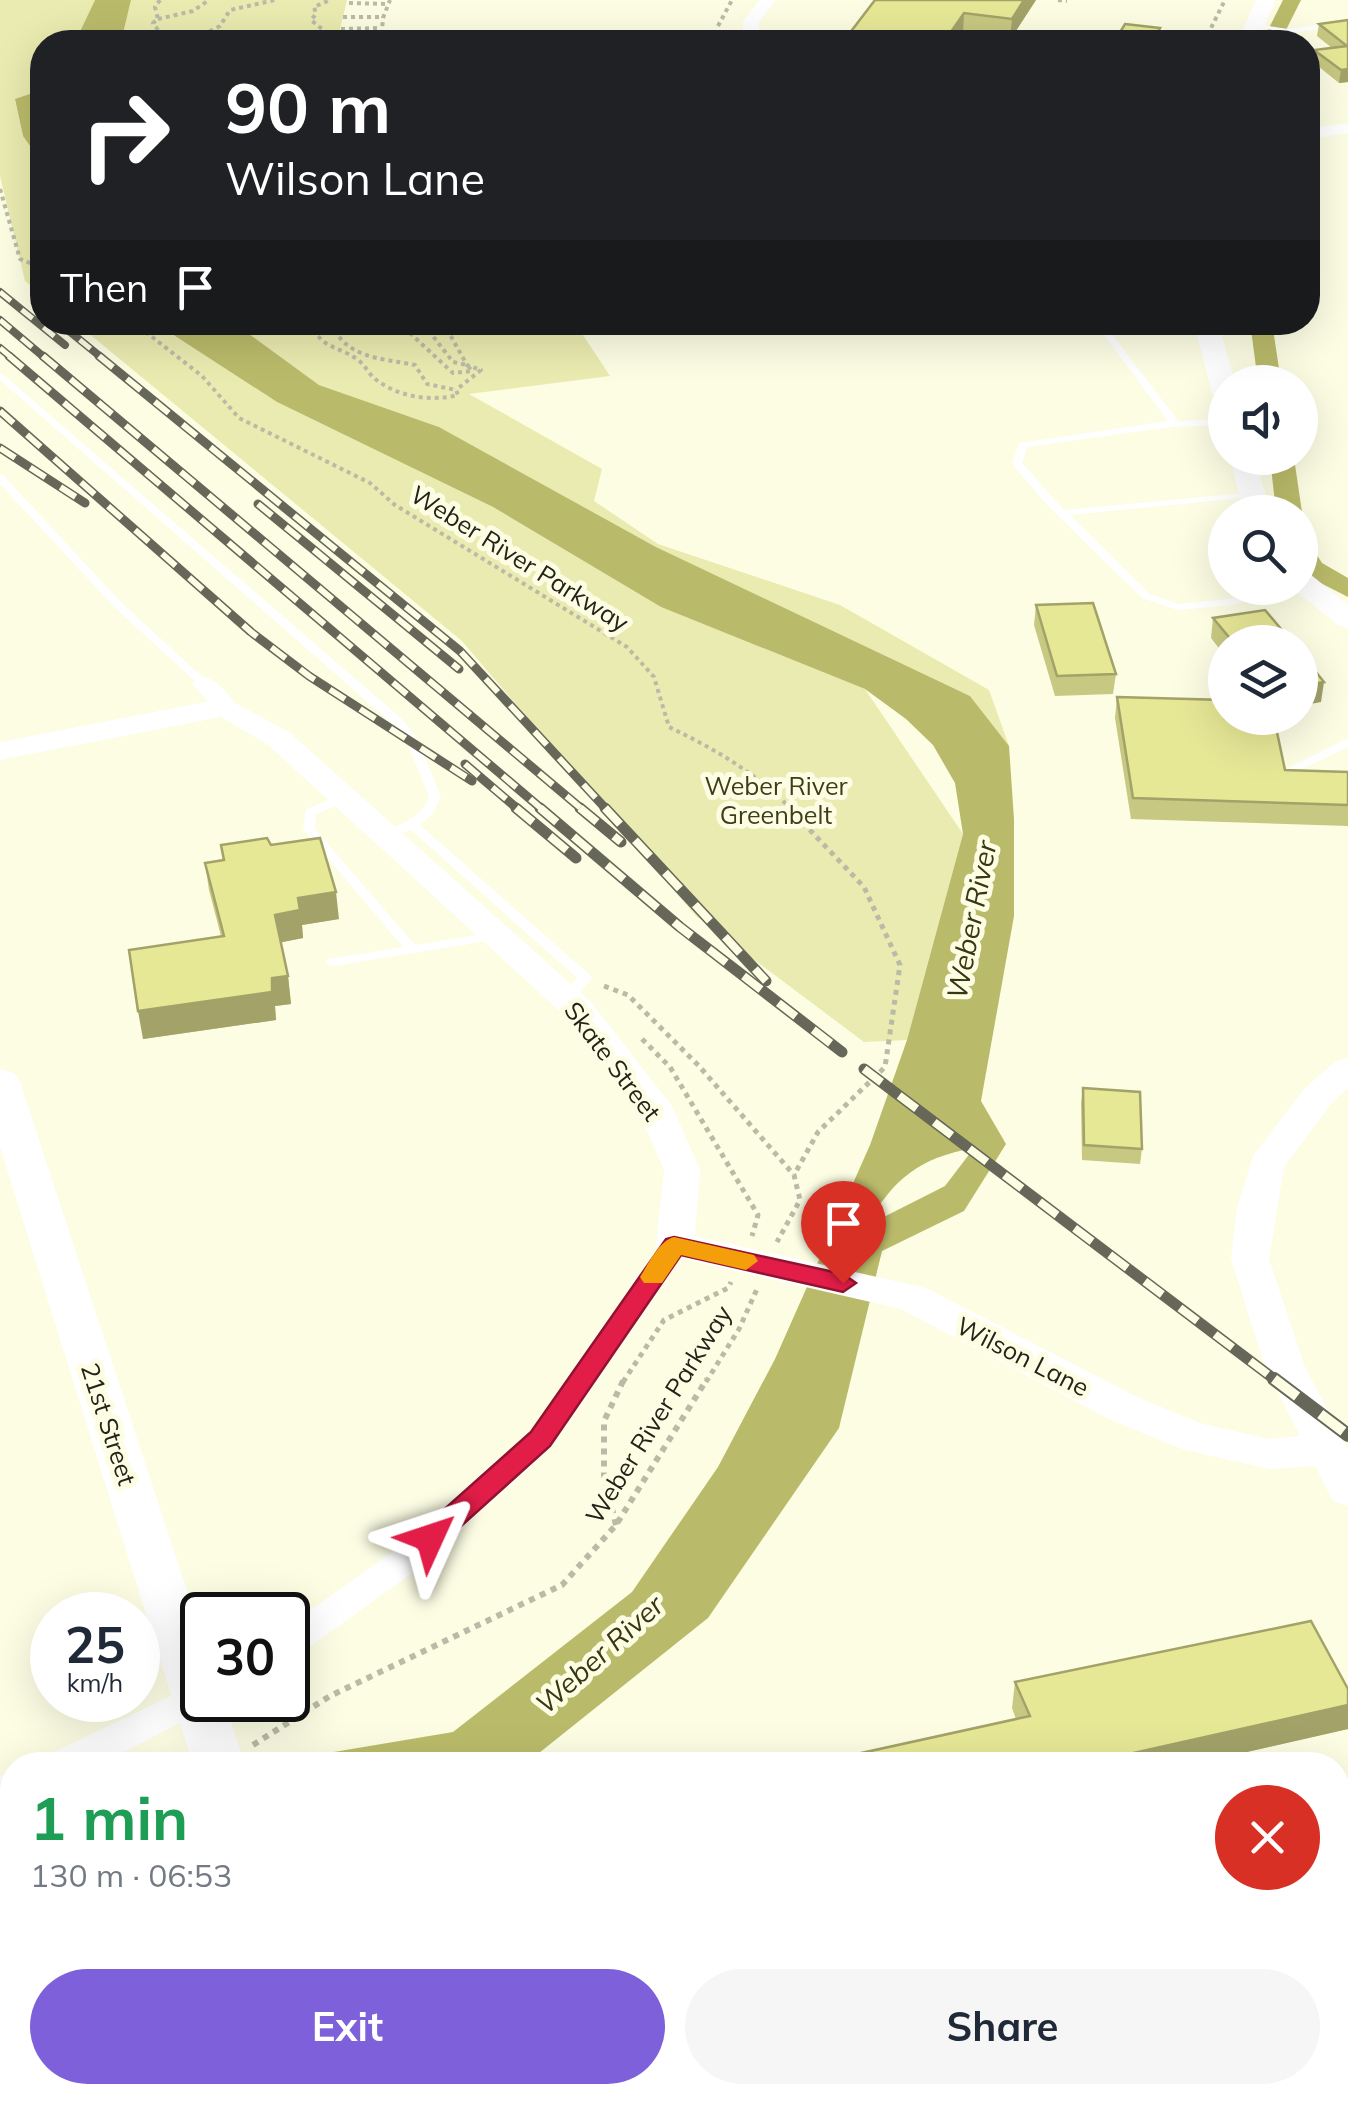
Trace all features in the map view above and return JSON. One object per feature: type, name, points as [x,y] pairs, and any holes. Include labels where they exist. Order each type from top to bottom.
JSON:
[{"type":"main road","name":"21st Street","points":[[0,1082],[160,1583],[234,1752]]},
{"type":"street","points":[[751,30],[751,22],[768,0]]},
{"type":"street","points":[[1254,30],[1266,0]]},
{"type":"street","points":[[1320,132],[1348,128]]},
{"type":"street","points":[[1209,335],[1217,365]]},
{"type":"street","points":[[1318,595],[1348,619]]},
{"type":"street","points":[[0,751],[215,696]]},
{"type":"street","name":"Skate Street","points":[[215,696],[278,738],[345,798],[399,830],[497,936],[576,988],[654,1106],[682,1170],[674,1245],[540,1439],[403,1562],[310,1628]]},
{"type":"street","points":[[1348,1068],[1316,1097],[1266,1164],[1250,1259],[1285,1367],[1336,1448],[1348,1490]]},
{"type":"street","name":"Wilson Lane","points":[[674,1245],[751,1270],[912,1298],[1125,1409],[1196,1438],[1269,1454],[1336,1448]]},
{"type":"street","points":[[93,1752],[180,1707]]},
{"type":"lane","points":[[1297,30],[1348,24]]},
{"type":"lane","points":[[1108,335],[1174,424]]},
{"type":"lane","points":[[0,375],[388,710],[413,742],[434,788],[433,806],[399,830],[576,988]]},
{"type":"lane","points":[[1208,423],[1022,444],[1017,463],[1062,514],[1146,596],[1178,607],[1208,604]]},
{"type":"lane","points":[[0,478],[118,606],[215,696]]},
{"type":"lane","points":[[1062,514],[1208,506]]},
{"type":"lane","points":[[1294,768],[1348,742]]},
{"type":"lane","points":[[345,798],[310,812],[309,829],[412,949]]},
{"type":"lane","points":[[333,962],[497,936]]},
{"type":"path","points":[[158,18],[155,7],[160,0]]},
{"type":"path","points":[[158,30],[153,23],[158,18],[192,11],[209,0]]},
{"type":"path","points":[[212,30],[220,26],[230,10],[275,0]]},
{"type":"path","points":[[322,30],[311,20],[316,14],[314,7],[330,0]]},
{"type":"path","points":[[718,30],[732,0]]},
{"type":"path","points":[[1058,0],[1067,1]]},
{"type":"path","points":[[1210,30],[1225,0]]},
{"type":"path","points":[[341,29],[381,28],[389,2],[349,3]]},
{"type":"path","points":[[343,16],[383,17]]},
{"type":"path","points":[[0,189],[20,259],[30,263]]},
{"type":"path","name":"Weber River Parkway","points":[[150,335],[202,376],[238,418],[370,483],[395,505],[544,592],[626,647],[654,678],[669,727],[706,745],[774,791],[864,888],[900,965],[885,1067],[818,1132],[794,1175],[800,1200],[751,1270],[739,1329],[616,1525],[562,1585],[330,1696],[240,1752]]},
{"type":"path","points":[[317,335],[320,342],[361,362],[371,375],[388,386],[432,400],[451,397],[458,394],[456,390]]},
{"type":"path","points":[[337,335],[370,359],[415,365],[426,384],[456,390],[481,370],[454,362],[432,335]]},
{"type":"path","points":[[412,335],[452,372],[467,373],[472,370],[451,335]]},
{"type":"path","points":[[467,373],[468,381]]},
{"type":"path","points":[[576,988],[628,995],[699,1066],[794,1175]]},
{"type":"path","points":[[616,1525],[604,1475],[604,1421],[632,1363],[664,1320],[751,1270]]},
{"type":"green space","points":[[0,0],[95,0],[81,30],[30,30],[30,94],[15,100],[23,136],[30,146],[30,285],[25,281],[0,176]]},
{"type":"green space","points":[[131,0],[347,0],[340,30],[124,30]]},
{"type":"green space","name":"Weber River Greenbelt","points":[[91,335],[174,335],[277,402],[493,507],[661,607],[865,689],[963,834],[907,1040],[864,1042],[696,916],[462,641]]},
{"type":"green space","points":[[250,335],[583,335],[610,376],[469,394],[602,469],[594,501],[658,544],[840,605],[989,690],[1009,746],[970,696],[656,547],[439,427],[319,385]]},
{"type":"water","points":[[95,0],[131,0],[124,30],[81,30]]},
{"type":"water","points":[[30,94],[30,146],[23,136],[15,99]]},
{"type":"water","name":"Weber River","points":[[174,335],[250,335],[319,385],[439,427],[656,547],[970,696],[1009,746],[1014,916],[981,1101],[1006,1144],[964,1211],[882,1251],[839,1428],[708,1618],[540,1752],[334,1752],[453,1732],[632,1592],[718,1467],[775,1359],[870,1145],[907,1040],[963,834],[955,783],[933,745],[865,689],[661,607],[493,507],[277,402]],"holes":[[[974,1148],[945,1186],[866,1226],[887,1195],[910,1173],[937,1158]]]},
{"type":"building","points":[[875,0],[1024,0],[1012,19],[964,13],[952,30],[852,30]]},
{"type":"building","points":[[1348,20],[1348,69],[1341,70],[1320,54],[1320,49],[1347,46],[1319,24]]},
{"type":"building","points":[[1125,24],[1160,28],[1159,30],[1121,30]]},
{"type":"building","points":[[1093,603],[1116,674],[1057,676],[1036,605]]},
{"type":"building","points":[[1265,610],[1278,625],[1219,625],[1213,618]]},
{"type":"building","points":[[1117,697],[1208,700],[1208,735],[1278,735],[1285,770],[1348,772],[1348,805],[1133,798]]},
{"type":"building","points":[[267,838],[271,845],[320,838],[336,892],[298,898],[300,910],[275,915],[288,976],[272,978],[272,992],[138,1011],[129,950],[224,936],[205,863],[224,860],[221,845]]},
{"type":"building","points":[[1083,1088],[1140,1092],[1142,1149],[1084,1145]]},
{"type":"building","points":[[1311,1621],[1348,1689],[1348,1705],[1138,1752],[866,1752],[1030,1716],[1015,1682]]},
{"type":"waterway","points":[[1277,30],[1292,0]]},
{"type":"waterway","points":[[1263,335],[1267,365]]},
{"type":"waterway","points":[[1284,475],[1287,495]]},
{"type":"waterway","points":[[1318,572],[1348,589]]},
{"type":"railway","points":[[0,292],[30,316]]},
{"type":"railway","points":[[0,320],[45,358]]},
{"type":"railway","points":[[53,335],[65,345]]},
{"type":"railway","points":[[74,335],[102,358]]},
{"type":"railway","points":[[0,348],[12,358]]},
{"type":"railway","points":[[9,356],[543,810]]},
{"type":"railway","points":[[43,356],[583,810]]},
{"type":"railway","points":[[99,356],[460,651],[607,810]]},
{"type":"railway","points":[[0,411],[251,632],[309,676],[472,781]]},
{"type":"railway","points":[[0,448],[85,503]]},
{"type":"railway","points":[[258,504],[459,669]]},
{"type":"railway","points":[[465,764],[519,810]]},
{"type":"railway","points":[[516,808],[576,858]]},
{"type":"railway","points":[[540,808],[680,927],[842,1052]]},
{"type":"railway","points":[[580,808],[621,842]]},
{"type":"railway","points":[[605,808],[766,981]]},
{"type":"railway","points":[[864,1069],[1278,1382]]},
{"type":"railway","points":[[1274,1379],[1348,1435]]},
{"type":"slow traffic","points":[[653,1277],[674,1245],[746,1261]]},
{"type":"route","points":[[430,1538],[540,1439],[674,1245],[843,1283]]}]
